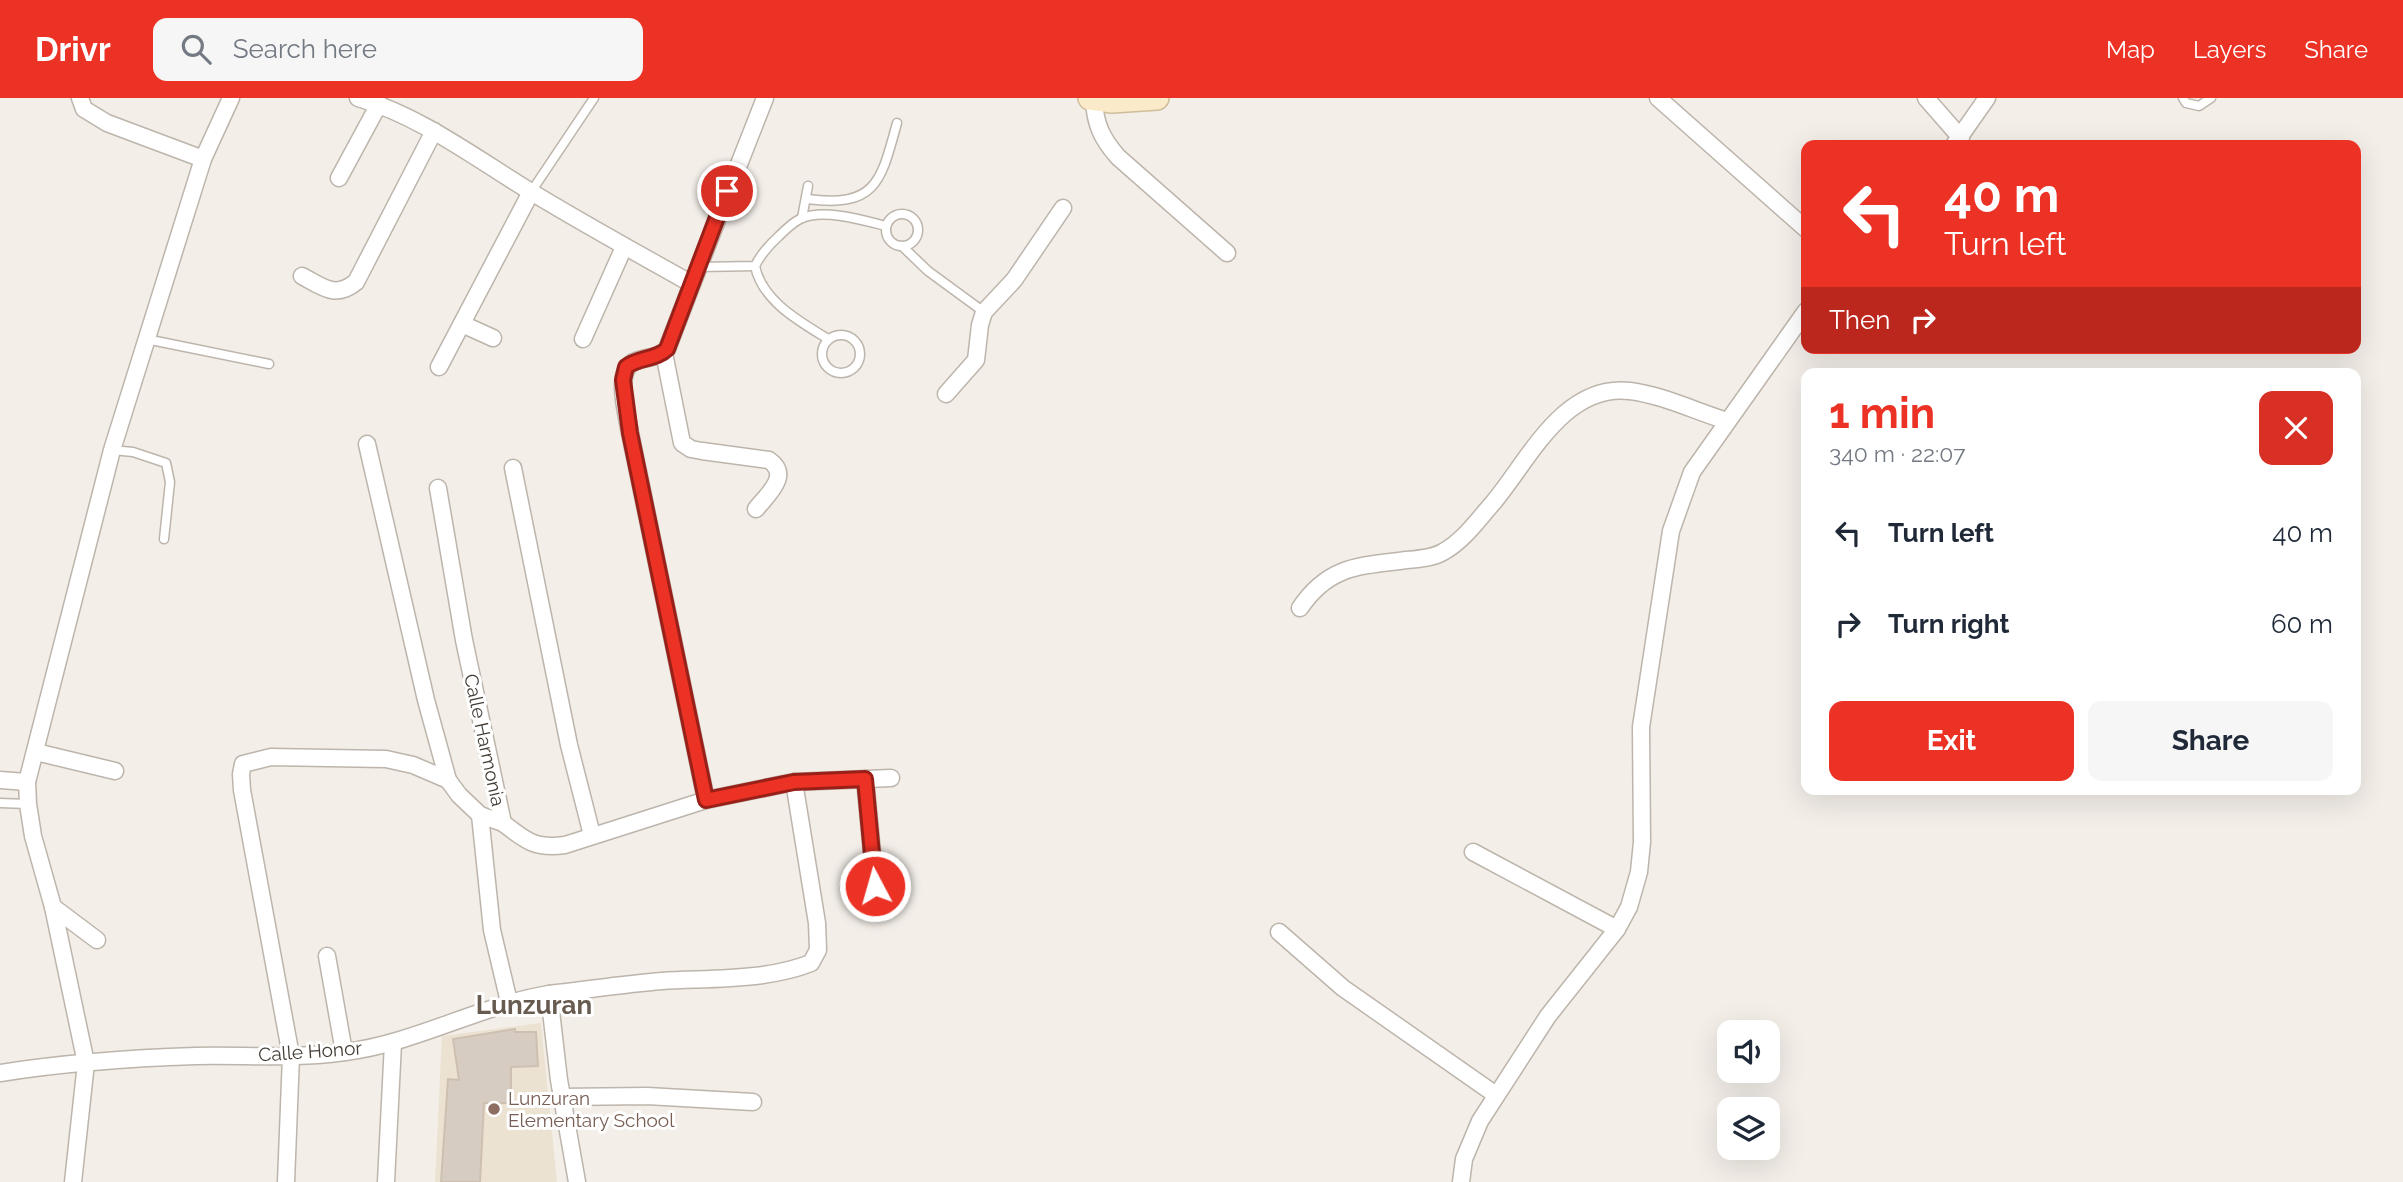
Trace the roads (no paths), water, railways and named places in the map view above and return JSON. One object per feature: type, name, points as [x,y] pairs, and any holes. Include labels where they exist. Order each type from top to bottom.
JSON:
[{"type":"main road","points":[[1092,99],[1135,101],[1157,98]]},
{"type":"street","points":[[80,98],[84,109],[107,123],[202,159]]},
{"type":"street","points":[[73,1182],[86,1063],[53,907],[33,836],[27,782],[112,450],[202,159],[231,98]]},
{"type":"street","points":[[358,98],[379,104],[434,131],[531,192],[692,284]]},
{"type":"street","points":[[756,509],[778,480],[777,466],[769,460],[702,451],[682,443],[664,353],[765,98]]},
{"type":"street","points":[[1658,98],[1801,225]]},
{"type":"street","points":[[1926,98],[1957,140]]},
{"type":"street","points":[[1959,140],[1987,98]]},
{"type":"street","points":[[1092,99],[1098,129],[1105,143],[1227,254]]},
{"type":"street","points":[[339,178],[379,104]]},
{"type":"street","points":[[302,276],[339,292],[356,282],[434,131]]},
{"type":"street","points":[[439,367],[531,192]]},
{"type":"street","points":[[946,394],[976,360],[984,312],[1014,280],[1063,208]]},
{"type":"street","points":[[583,339],[624,247]]},
{"type":"street","points":[[1461,1182],[1464,1159],[1471,1140],[1496,1095],[1548,1016],[1617,929],[1629,907],[1639,872],[1642,842],[1641,727],[1671,531],[1692,471],[1801,318]]},
{"type":"street","points":[[462,324],[493,338]]},
{"type":"street","points":[[664,353],[633,362],[626,367],[623,380],[625,402],[706,800]]},
{"type":"street","points":[[1300,608],[1312,590],[1334,575],[1362,566],[1439,555],[1451,548],[1503,492],[1520,466],[1560,418],[1586,400],[1607,392],[1626,391],[1644,394],[1727,421]]},
{"type":"street","points":[[367,444],[426,700],[448,779],[459,795],[480,815]]},
{"type":"street","points":[[513,468],[569,745],[592,835]]},
{"type":"street","name":"Calle Harmonia","points":[[438,488],[464,639],[503,823]]},
{"type":"street","points":[[36,752],[115,771]]},
{"type":"street","points":[[286,1182],[291,1056],[242,790],[243,764],[271,757],[386,759],[413,765],[448,779]]},
{"type":"street","points":[[503,823],[532,844],[546,848],[565,845],[706,800],[794,782],[891,778]]},
{"type":"street","points":[[865,779],[875,886]]},
{"type":"street","points":[[0,780],[27,782]]},
{"type":"street","name":"Calle Honor","points":[[0,1073],[86,1063],[195,1056],[291,1056],[344,1052],[393,1043],[509,1002],[549,994],[764,974],[811,963],[818,950],[817,923],[794,782]]},
{"type":"street","name":"Calle Harmonia","points":[[503,823],[480,815],[492,930],[509,1002]]},
{"type":"street","points":[[1473,852],[1617,929]]},
{"type":"street","points":[[53,907],[97,940]]},
{"type":"street","points":[[1279,932],[1343,988],[1496,1095]]},
{"type":"street","points":[[327,956],[344,1052]]},
{"type":"street","points":[[549,994],[562,1097],[578,1182]]},
{"type":"street","points":[[386,1182],[393,1043]]},
{"type":"street","points":[[562,1097],[647,1096],[753,1102]]},
{"type":"lane","points":[[531,192],[594,98]]},
{"type":"lane","points":[[2183,98],[2186,103],[2199,106],[2211,98]]},
{"type":"lane","points":[[807,198],[821,200],[859,197],[870,188],[884,171],[897,123]]},
{"type":"lane","points":[[802,218],[808,186]]},
{"type":"lane","points":[[902,246],[916,239],[918,223],[913,217],[898,214],[891,217],[886,226],[888,239],[902,246],[928,271],[984,312]]},
{"type":"lane","points":[[755,266],[771,244],[802,218],[820,215],[853,218],[886,226]]},
{"type":"lane","points":[[699,267],[755,266]]},
{"type":"lane","points":[[755,266],[761,287],[794,318],[828,339]]},
{"type":"lane","points":[[837,335],[848,335],[856,341],[861,350],[855,369],[835,373],[826,367],[822,348],[828,339],[837,335]]},
{"type":"lane","points":[[146,339],[269,364]]},
{"type":"lane","points":[[112,450],[133,452],[166,463],[170,482],[164,539]]},
{"type":"lane","points":[[0,803],[28,804]]},
{"type":"place","name":"Lunzuran Elementary School","points":[[494,1109]]},
{"type":"district","name":"Lunzuran","points":[[534,1005]]}]
